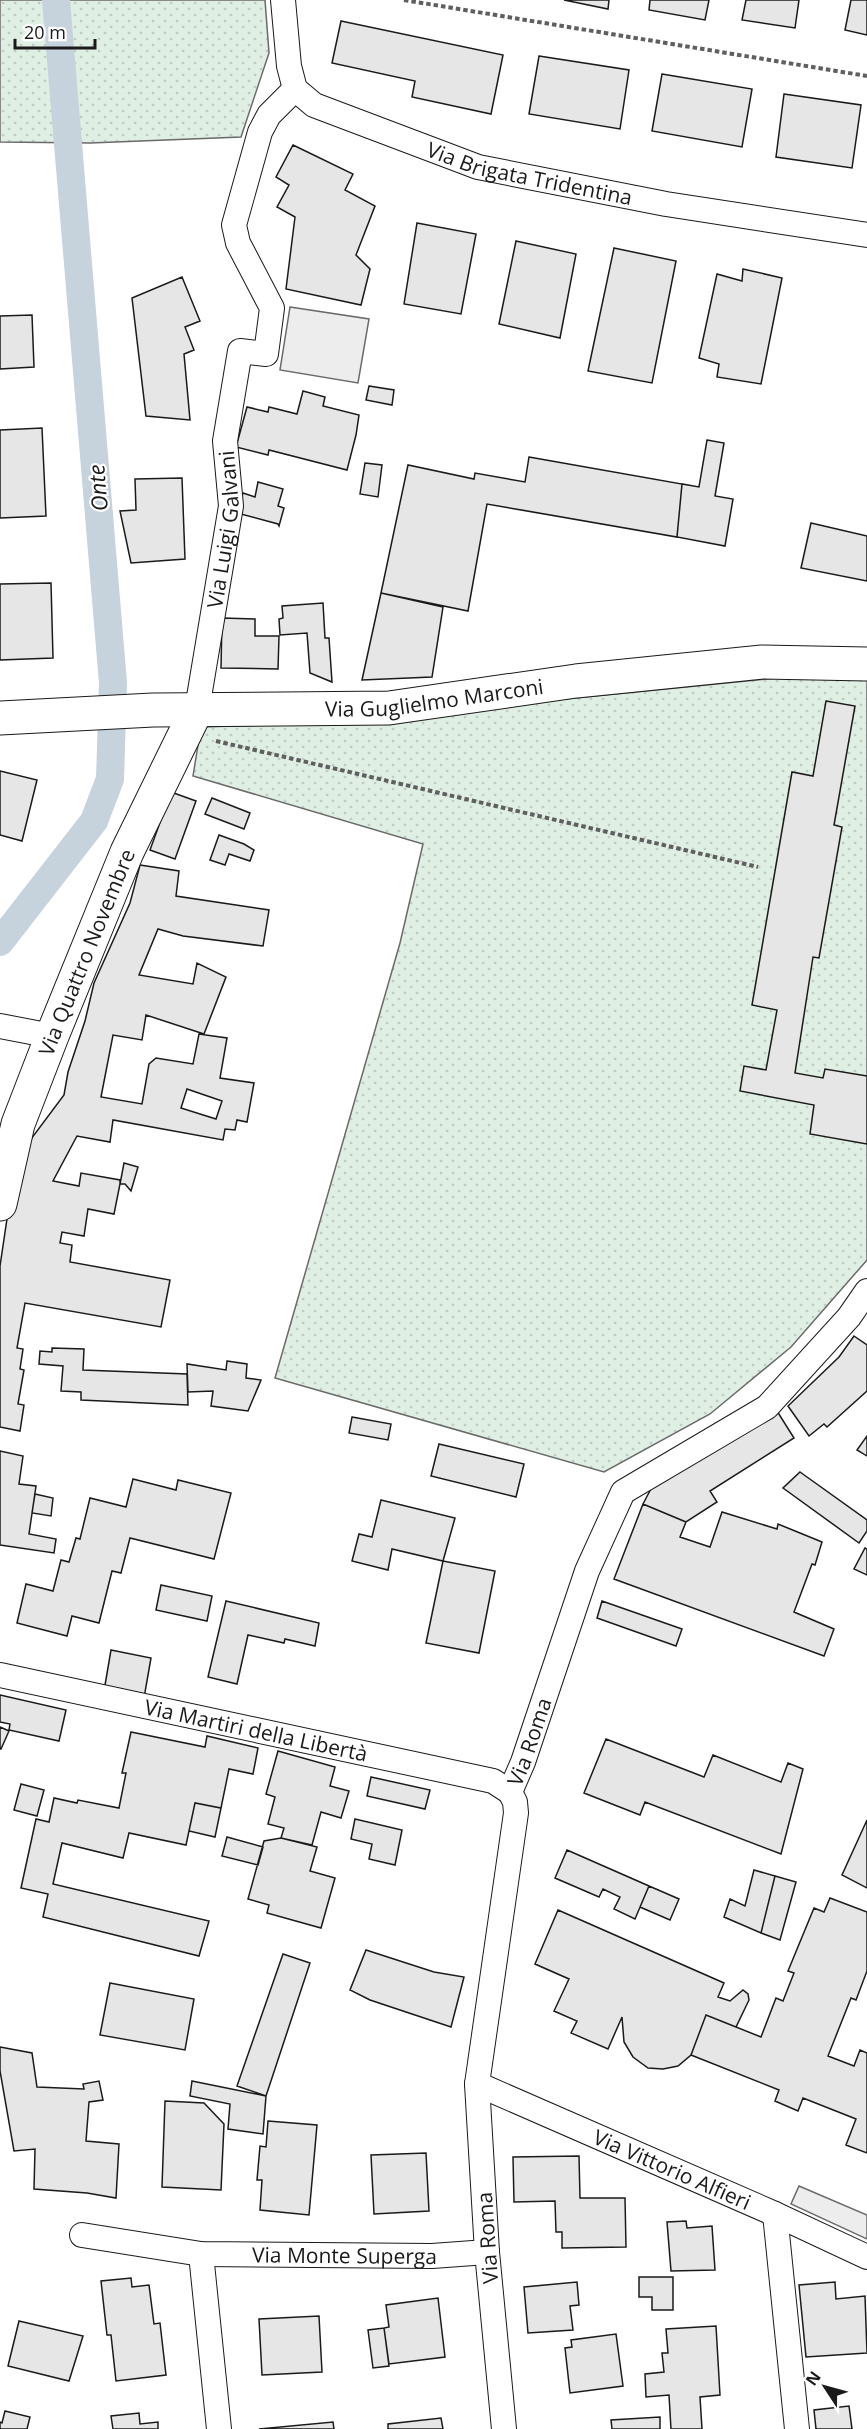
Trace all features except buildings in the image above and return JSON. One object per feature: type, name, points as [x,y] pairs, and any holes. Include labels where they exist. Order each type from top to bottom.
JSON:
[{"type":"main road","name":"Via Guglielmo Marconi","points":[[0,718],[153,710],[192,722],[389,708],[576,681],[762,662],[867,664]]},
{"type":"main road","name":"Via Quattro Novembre","points":[[0,1204],[18,1124],[51,1036],[127,852],[192,722]]},
{"type":"street","points":[[283,0],[289,66],[294,89]]},
{"type":"street","name":"Via Brigata Tridentina","points":[[294,89],[315,105],[478,167],[666,204],[867,235]]},
{"type":"street","name":"Via Luigi Galvani","points":[[192,722],[231,506],[225,441],[240,351],[266,354],[272,308],[238,243],[234,225],[260,132],[269,115],[294,89]]},
{"type":"street","points":[[0,1026],[51,1036]]},
{"type":"street","name":"Via Roma","points":[[504,2429],[487,2252],[477,2085],[516,1813],[515,1802],[510,1792],[524,1762],[587,1571],[623,1492],[767,1407],[849,1317],[867,1291]]},
{"type":"street","name":"Via Martiri della Libertà","points":[[0,1675],[493,1781],[510,1792]]},
{"type":"street","name":"Via Vittorio Alfieri","points":[[477,2085],[775,2214],[867,2257]]},
{"type":"street","points":[[775,2214],[797,2429]]},
{"type":"street","name":"Via Monte Superga","points":[[82,2235],[201,2254],[432,2256],[487,2252]]},
{"type":"street","points":[[201,2254],[219,2429]]},
{"type":"path","points":[[404,0],[867,76]]},
{"type":"path","points":[[192,722],[758,867]]},
{"type":"green space","points":[[0,0],[265,0],[269,53],[241,137],[90,143],[0,142]]},
{"type":"green space","points":[[788,677],[867,678],[867,1260],[791,1347],[710,1414],[604,1472],[275,1378],[400,943],[423,844],[193,776],[201,727],[382,721],[555,700]]},
{"type":"shaded area","points":[[290,307],[369,319],[358,383],[280,370]]},
{"type":"shaded area","points":[[799,2186],[867,2215],[867,2239],[791,2204]]},
{"type":"waterway","name":"Onte","points":[[0,942],[94,821],[110,779],[113,683],[56,0]]}]
